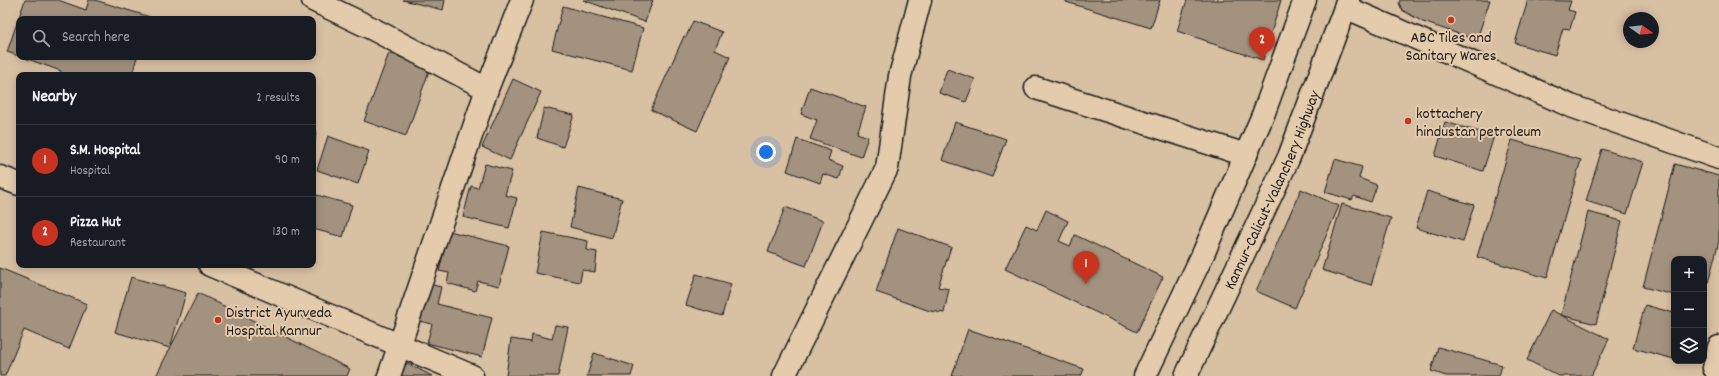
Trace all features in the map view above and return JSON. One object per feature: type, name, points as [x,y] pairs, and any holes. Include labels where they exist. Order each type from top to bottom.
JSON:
[{"type":"main road","points":[[313,0],[367,26],[487,89]]},
{"type":"main road","points":[[389,376],[487,89],[522,0]]},
{"type":"main road","points":[[784,376],[887,168],[900,76],[920,0]]},
{"type":"main road","points":[[1145,376],[1204,252],[1246,155],[1263,115],[1305,0]]},
{"type":"main road","points":[[1347,3],[1570,106],[1719,158]]},
{"type":"main road","name":"Kannur-Calicut-Valanchery Highway","points":[[1186,376],[1288,157],[1347,3]]},
{"type":"main road","points":[[1036,88],[1246,155]]},
{"type":"main road","points":[[0,177],[16,183]]},
{"type":"main road","points":[[217,268],[472,376]]},
{"type":"main road","points":[[1719,347],[1714,368],[1719,373]]},
{"type":"building","points":[[25,0],[58,0],[86,10],[89,0],[95,0],[147,16],[19,16]]},
{"type":"building","points":[[403,0],[445,0],[443,10]]},
{"type":"building","points":[[583,0],[653,0],[645,22]]},
{"type":"building","points":[[1066,0],[1160,0],[1151,28],[1066,2]]},
{"type":"building","points":[[1187,0],[1281,0],[1263,60],[1177,31]]},
{"type":"building","name":"ABC Tiles and Sanitary Wares","points":[[1400,0],[1490,0],[1478,36],[1474,39],[1423,22],[1402,10],[1399,3]]},
{"type":"building","points":[[1528,0],[1571,1],[1568,10],[1575,12],[1570,29],[1563,28],[1555,55],[1515,43]]},
{"type":"building","points":[[563,6],[643,28],[632,70],[552,49]]},
{"type":"building","points":[[693,21],[722,32],[715,50],[730,57],[697,131],[651,110],[684,36],[686,37]]},
{"type":"building","points":[[16,26],[16,55],[7,52]]},
{"type":"building","points":[[389,53],[430,68],[406,136],[364,121]]},
{"type":"building","points":[[30,60],[136,60],[133,72],[61,71]]},
{"type":"building","points":[[947,69],[975,79],[966,102],[939,93]]},
{"type":"building","points":[[513,79],[541,92],[510,160],[482,147]]},
{"type":"building","points":[[810,87],[866,107],[857,133],[868,137],[861,157],[810,139],[817,120],[801,114]]},
{"type":"building","points":[[544,108],[574,115],[563,147],[537,138]]},
{"type":"building","points":[[955,122],[1006,139],[992,177],[942,160]]},
{"type":"building","points":[[1445,122],[1494,136],[1483,171],[1435,156]]},
{"type":"building","points":[[328,136],[369,151],[358,184],[317,170]]},
{"type":"building","points":[[797,139],[831,151],[828,160],[843,166],[839,179],[823,174],[820,183],[787,171]]},
{"type":"building","points":[[1512,140],[1581,160],[1547,278],[1477,257]]},
{"type":"building","points":[[1602,149],[1643,162],[1627,214],[1586,201]]},
{"type":"building","points":[[1335,159],[1362,167],[1359,178],[1377,185],[1371,202],[1354,196],[1352,200],[1325,192]]},
{"type":"building","points":[[485,164],[512,171],[505,195],[517,198],[509,228],[463,217],[471,186],[478,188]]},
{"type":"building","points":[[1675,164],[1719,176],[1719,241],[1707,287],[1707,256],[1671,256],[1671,294],[1643,287]]},
{"type":"building","points":[[579,188],[622,199],[612,238],[570,227]]},
{"type":"building","points":[[1301,189],[1339,206],[1295,308],[1256,291]]},
{"type":"building","points":[[1427,191],[1474,205],[1463,242],[1416,228]]},
{"type":"building","points":[[316,195],[352,205],[343,237],[316,230]]},
{"type":"building","points":[[1342,204],[1391,218],[1371,285],[1322,270]]},
{"type":"building","points":[[785,207],[823,221],[806,266],[768,252]]},
{"type":"building","points":[[1046,210],[1068,221],[1059,241],[1070,246],[1075,235],[1163,277],[1137,332],[1005,269],[1026,225],[1037,230]]},
{"type":"building","points":[[1588,212],[1622,221],[1596,324],[1561,315]]},
{"type":"building","points":[[898,228],[951,247],[938,287],[949,289],[944,313],[930,311],[876,292]]},
{"type":"building","points":[[449,231],[509,246],[499,286],[478,281],[475,291],[447,283],[449,273],[439,271]]},
{"type":"building","points":[[543,232],[588,241],[587,250],[597,252],[595,272],[582,270],[580,282],[535,273]]},
{"type":"building","points":[[0,268],[87,304],[69,349],[24,330],[5,376],[0,376]]},
{"type":"building","points":[[236,268],[252,268],[251,273]]},
{"type":"building","points":[[696,274],[731,284],[722,316],[686,305]]},
{"type":"building","points":[[131,277],[186,293],[170,348],[115,332]]},
{"type":"building","points":[[425,283],[441,287],[437,304],[492,318],[482,357],[427,343],[432,324],[415,320]]},
{"type":"building","name":"District Ayurveda Hospital Kannur","points":[[198,293],[350,369],[347,376],[156,376]]},
{"type":"building","points":[[1645,305],[1671,312],[1671,358],[1633,348]]},
{"type":"building","points":[[1551,310],[1609,339],[1591,376],[1559,376],[1527,360]]},
{"type":"building","points":[[555,325],[568,327],[558,376],[506,376],[511,339],[531,342],[532,334],[552,339]]},
{"type":"building","points":[[968,329],[1084,369],[1081,376],[952,376]]},
{"type":"building","points":[[1438,347],[1502,365],[1499,376],[1446,376],[1431,371]]},
{"type":"building","points":[[594,353],[634,366],[631,376],[587,376]]},
{"type":"building","points":[[407,363],[432,376],[399,376]]},
{"type":"place","name":"ABC Tiles and Sanitary Wares","points":[[1451,20]]},
{"type":"place","name":"Pizza Hut","points":[[1262,60]]},
{"type":"place","name":"kottachery hindustan petroleum","points":[[1408,121]]},
{"type":"place","name":"S.M. Hospital","points":[[1086,284]]},
{"type":"place","name":"District Ayurveda Hospital Kannur","points":[[218,320]]}]
